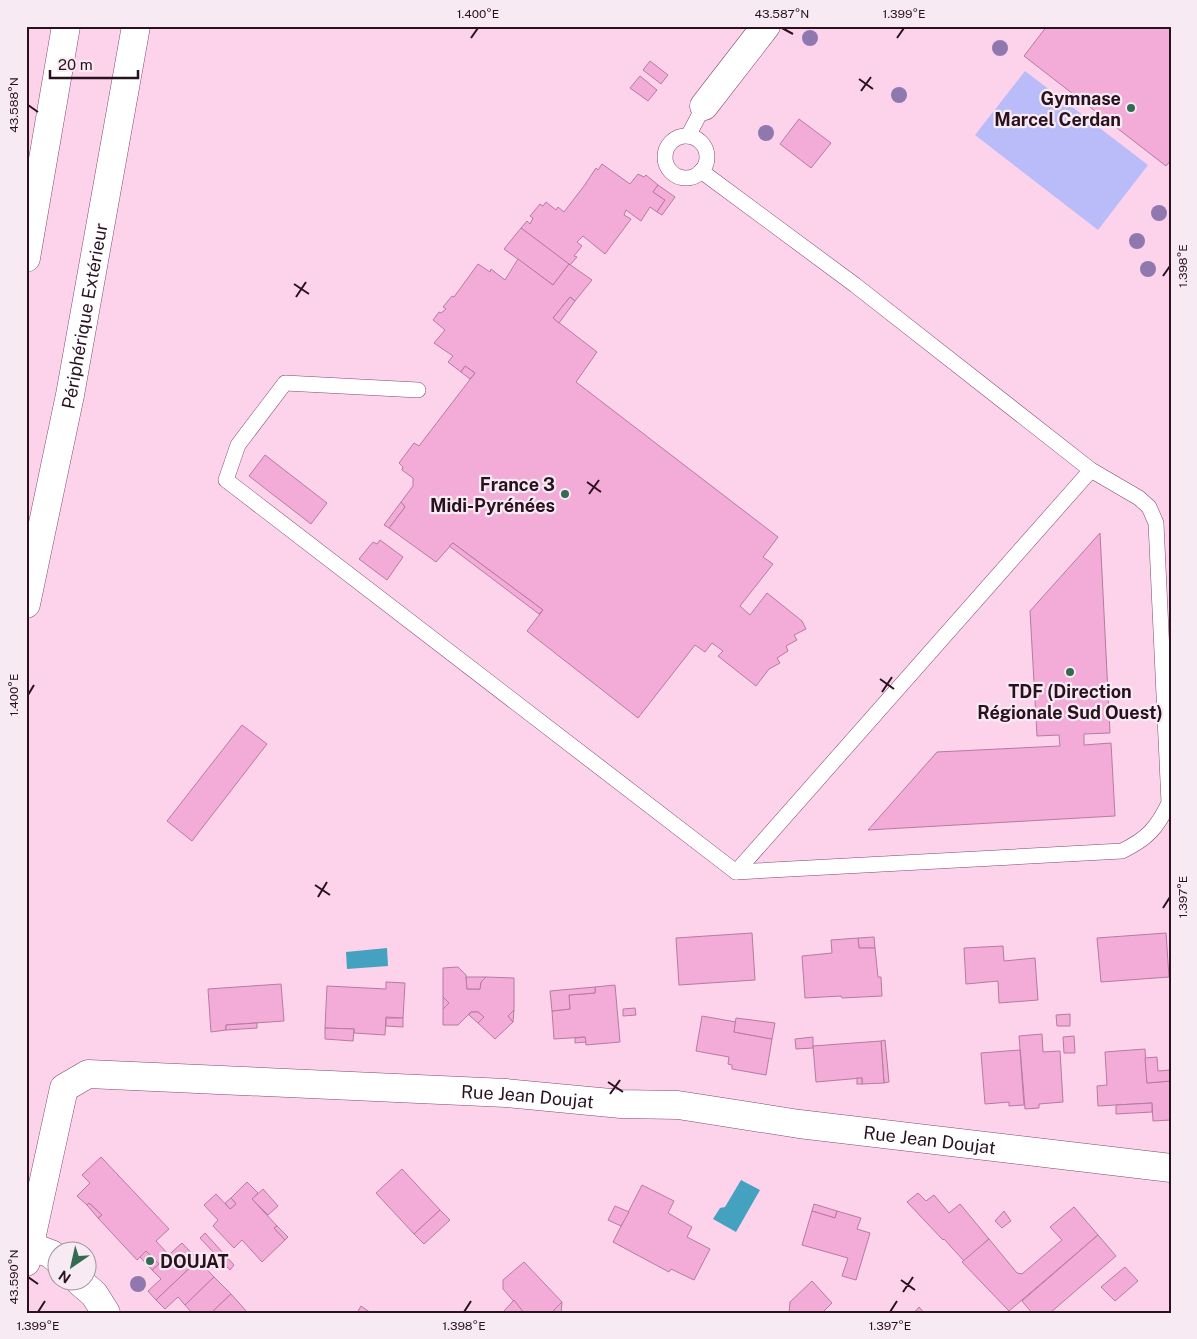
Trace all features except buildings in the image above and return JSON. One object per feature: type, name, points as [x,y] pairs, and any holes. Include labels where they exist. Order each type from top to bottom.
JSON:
[{"type":"main road","points":[[26,258],[66,26]]},
{"type":"main road","name":"Périphérique Extérieur","points":[[26,604],[70,395],[136,26]]},
{"type":"main road","points":[[704,106],[766,26]]},
{"type":"main road","name":"Rue Jean Doujat","points":[[28,1254],[64,1088],[88,1074],[506,1093],[621,1104],[678,1105],[799,1124],[1171,1168]]},
{"type":"main road","points":[[28,1254],[48,1254]]},
{"type":"main road","points":[[92,1292],[106,1313]]},
{"type":"lane","points":[[688,136],[704,106]]},
{"type":"lane","points":[[688,136],[700,141],[704,146],[707,158],[701,171],[696,175],[684,177],[677,175],[667,165],[666,151],[674,139],[688,136]]},
{"type":"lane","points":[[418,390],[285,383],[238,446],[226,480],[736,872],[1122,851],[1137,844],[1152,832],[1169,803],[1156,522],[1149,507],[1139,498],[1091,470],[855,285],[701,171]]},
{"type":"lane","points":[[736,872],[1091,470]]},
{"type":"shaded area","points":[[1025,71],[1148,165],[1098,230],[975,135]]},
{"type":"shaded area","points":[[387,948],[388,966],[347,969],[346,952]]},
{"type":"shaded area","points":[[741,1180],[760,1190],[736,1232],[713,1219],[720,1208],[725,1207]]},
{"type":"place","name":"Gymnase Marcel Cerdan","points":[[1131,108]]},
{"type":"place","name":"France 3 Midi-Pyrénées","points":[[565,494]]},
{"type":"place","name":"TDF (Direction Régionale Sud Ouest)","points":[[1070,672]]},
{"type":"place","name":"DOUJAT","points":[[150,1261]]}]
